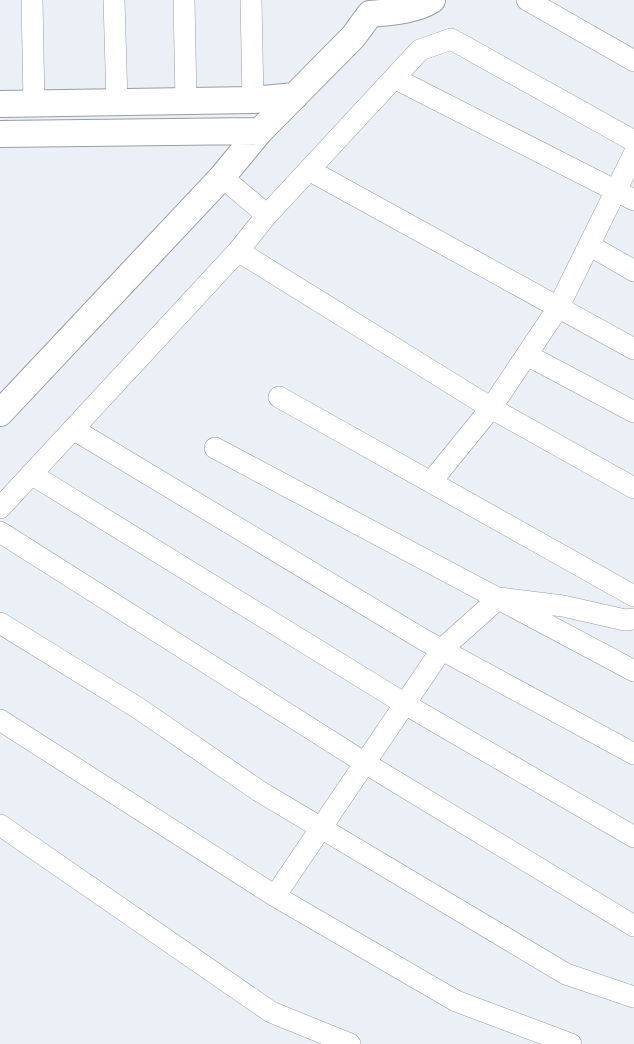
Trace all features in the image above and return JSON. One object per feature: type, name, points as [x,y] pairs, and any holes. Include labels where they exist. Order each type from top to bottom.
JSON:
[{"type":"street","points":[[32,0],[34,104]]},
{"type":"street","points":[[114,0],[117,102]]},
{"type":"street","points":[[184,0],[186,101]]},
{"type":"street","points":[[250,0],[253,100]]},
{"type":"street","points":[[527,0],[634,61]]},
{"type":"street","points":[[0,413],[222,177],[260,131],[353,37],[371,7],[406,10],[427,1]]},
{"type":"street","points":[[0,508],[238,251],[267,215],[420,50],[452,39],[634,140]]},
{"type":"street","points":[[394,78],[625,195]]},
{"type":"street","points":[[0,104],[253,100],[295,96]]},
{"type":"street","points":[[0,134],[260,131]]},
{"type":"street","points":[[431,482],[491,408],[558,308],[589,245],[625,195],[634,154]]},
{"type":"street","points":[[309,170],[634,348]]},
{"type":"street","points":[[222,177],[267,215]]},
{"type":"street","points":[[589,245],[634,271]]},
{"type":"street","points":[[238,251],[491,408],[634,488]]},
{"type":"street","points":[[527,355],[634,412]]},
{"type":"street","points":[[279,397],[634,596]]},
{"type":"street","points":[[73,429],[442,649],[634,754]]},
{"type":"street","points":[[215,448],[634,671]]},
{"type":"street","points":[[31,474],[405,704],[634,837]]},
{"type":"street","points":[[0,532],[365,762],[634,926]]},
{"type":"street","points":[[275,896],[442,649],[499,598],[564,606],[625,620],[634,619]]},
{"type":"street","points":[[0,623],[138,708],[259,791],[566,974],[634,997]]},
{"type":"street","points":[[0,720],[275,896],[456,1001],[571,1044]]},
{"type":"street","points":[[0,825],[271,1012],[350,1044]]}]
